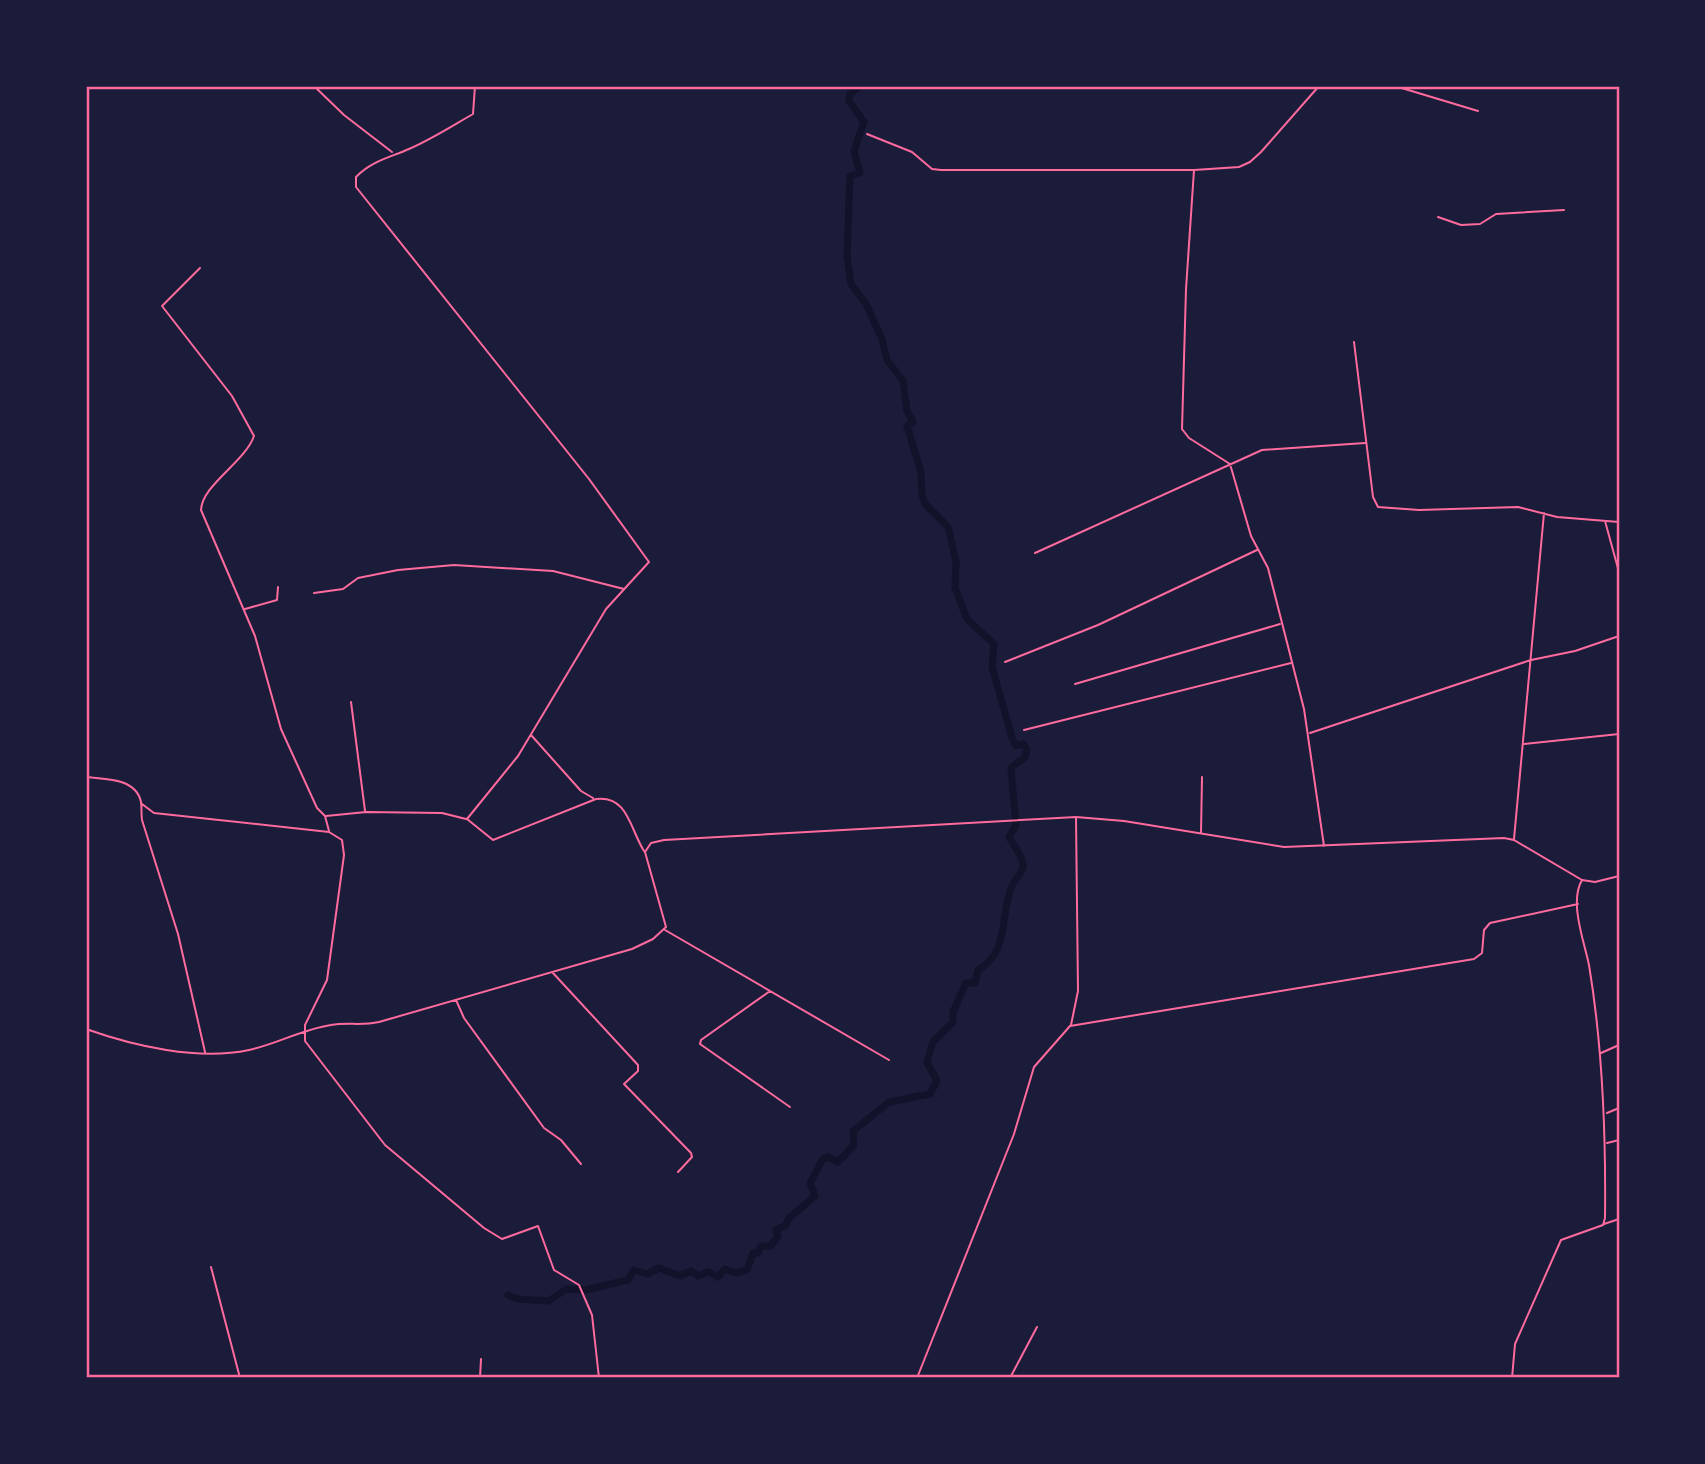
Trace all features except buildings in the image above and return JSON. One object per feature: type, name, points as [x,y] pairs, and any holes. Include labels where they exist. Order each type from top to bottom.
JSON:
[{"type":"street","points":[[314,86],[344,115],[393,152]]},
{"type":"street","points":[[467,819],[507,771],[596,624],[648,566],[649,558],[356,187],[357,175],[393,152],[411,148],[474,114],[475,86]]},
{"type":"street","points":[[867,134],[912,152],[932,169],[941,170],[1194,170],[1239,167],[1250,162],[1319,86]]},
{"type":"street","points":[[1395,86],[1478,111]]},
{"type":"street","points":[[1194,170],[1186,289],[1182,429],[1189,439],[1230,464],[1258,550],[1268,568],[1309,733],[1324,846]]},
{"type":"street","points":[[1438,217],[1461,225],[1480,224],[1496,214],[1564,210]]},
{"type":"street","points":[[200,268],[162,306],[232,396],[254,436],[243,456],[204,499],[201,507],[206,526],[255,636],[281,729],[317,808],[325,816],[329,832]]},
{"type":"street","points":[[1354,342],[1373,497],[1378,507],[1518,507],[1557,517],[1619,522]]},
{"type":"street","points":[[1035,552],[1262,450],[1366,443]]},
{"type":"street","points":[[1514,840],[1544,513]]},
{"type":"street","points":[[1605,520],[1619,572]]},
{"type":"street","points":[[1005,662],[1098,625],[1258,550]]},
{"type":"street","points":[[314,593],[343,589],[358,578],[398,570],[454,565],[553,571],[625,589]]},
{"type":"street","points":[[244,609],[277,600],[278,587]]},
{"type":"street","points":[[1075,684],[1282,624]]},
{"type":"street","points":[[1309,733],[1531,660],[1575,651],[1619,636]]},
{"type":"street","points":[[1024,730],[1292,663]]},
{"type":"street","points":[[351,702],[366,812]]},
{"type":"street","points":[[531,734],[581,791],[596,799]]},
{"type":"street","points":[[1523,744],[1619,734]]},
{"type":"street","points":[[86,777],[125,783],[135,790],[148,812],[329,832],[342,839],[344,855],[327,980],[304,1032],[314,1055],[398,1158],[498,1238],[537,1226],[545,1252],[556,1273],[577,1282],[593,1318],[599,1378]]},
{"type":"street","points":[[1201,834],[1202,777]]},
{"type":"street","points":[[86,1029],[134,1043],[205,1053],[250,1050],[331,1025],[369,1024],[632,949],[650,941],[664,930],[666,920],[645,852],[619,802],[611,798],[596,799],[493,840],[467,819],[442,813],[366,812],[325,816]]},
{"type":"street","points":[[142,804],[142,820],[178,934],[205,1053]]},
{"type":"street","points":[[645,852],[651,843],[663,840],[1076,817],[1284,847],[1493,837],[1514,840],[1582,880],[1595,882],[1619,876]]},
{"type":"street","points":[[917,1378],[1014,1134],[1034,1068],[1070,1026],[1078,991],[1076,817]]},
{"type":"street","points":[[1582,880],[1577,888],[1578,904],[1591,981],[1605,1113],[1603,1225]]},
{"type":"street","points":[[1070,1026],[1474,959],[1482,953],[1484,930],[1490,923],[1578,904]]},
{"type":"street","points":[[664,930],[889,1060]]},
{"type":"street","points":[[552,972],[638,1065],[638,1071],[624,1084],[691,1153],[692,1157],[678,1172]]},
{"type":"street","points":[[770,991],[701,1040],[700,1044],[790,1107]]},
{"type":"street","points":[[456,999],[464,1018],[544,1128],[561,1140],[581,1164]]},
{"type":"street","points":[[1599,1054],[1619,1045]]},
{"type":"street","points":[[1605,1113],[1619,1108]]},
{"type":"street","points":[[1606,1144],[1619,1140]]},
{"type":"street","points":[[1512,1378],[1515,1344],[1561,1240],[1619,1219]]},
{"type":"street","points":[[211,1267],[240,1378]]},
{"type":"street","points":[[1010,1378],[1037,1327]]},
{"type":"street","points":[[480,1378],[481,1360]]},
{"type":"waterway","points":[[508,1295],[518,1299],[549,1301],[566,1289],[585,1290],[628,1280],[634,1270],[647,1274],[659,1268],[680,1276],[691,1271],[698,1276],[708,1272],[718,1277],[725,1269],[736,1273],[747,1270],[753,1253],[758,1253],[761,1246],[771,1246],[778,1236],[776,1230],[786,1225],[788,1219],[815,1196],[810,1183],[823,1159],[828,1157],[838,1162],[854,1145],[853,1131],[889,1102],[930,1094],[937,1081],[927,1062],[933,1042],[953,1022],[953,1012],[966,983],[975,983],[978,970],[995,954],[1008,898],[1022,870],[1022,860],[1009,837],[1016,825],[1011,768],[1025,757],[1027,749],[1023,744],[1016,746],[1012,738],[992,667],[994,644],[967,619],[955,588],[956,561],[948,527],[925,504],[921,472],[907,426],[913,422],[907,411],[903,381],[887,360],[882,339],[866,304],[851,284],[847,257],[850,176],[860,173],[854,151],[864,122],[849,101],[850,94],[860,86]]}]
